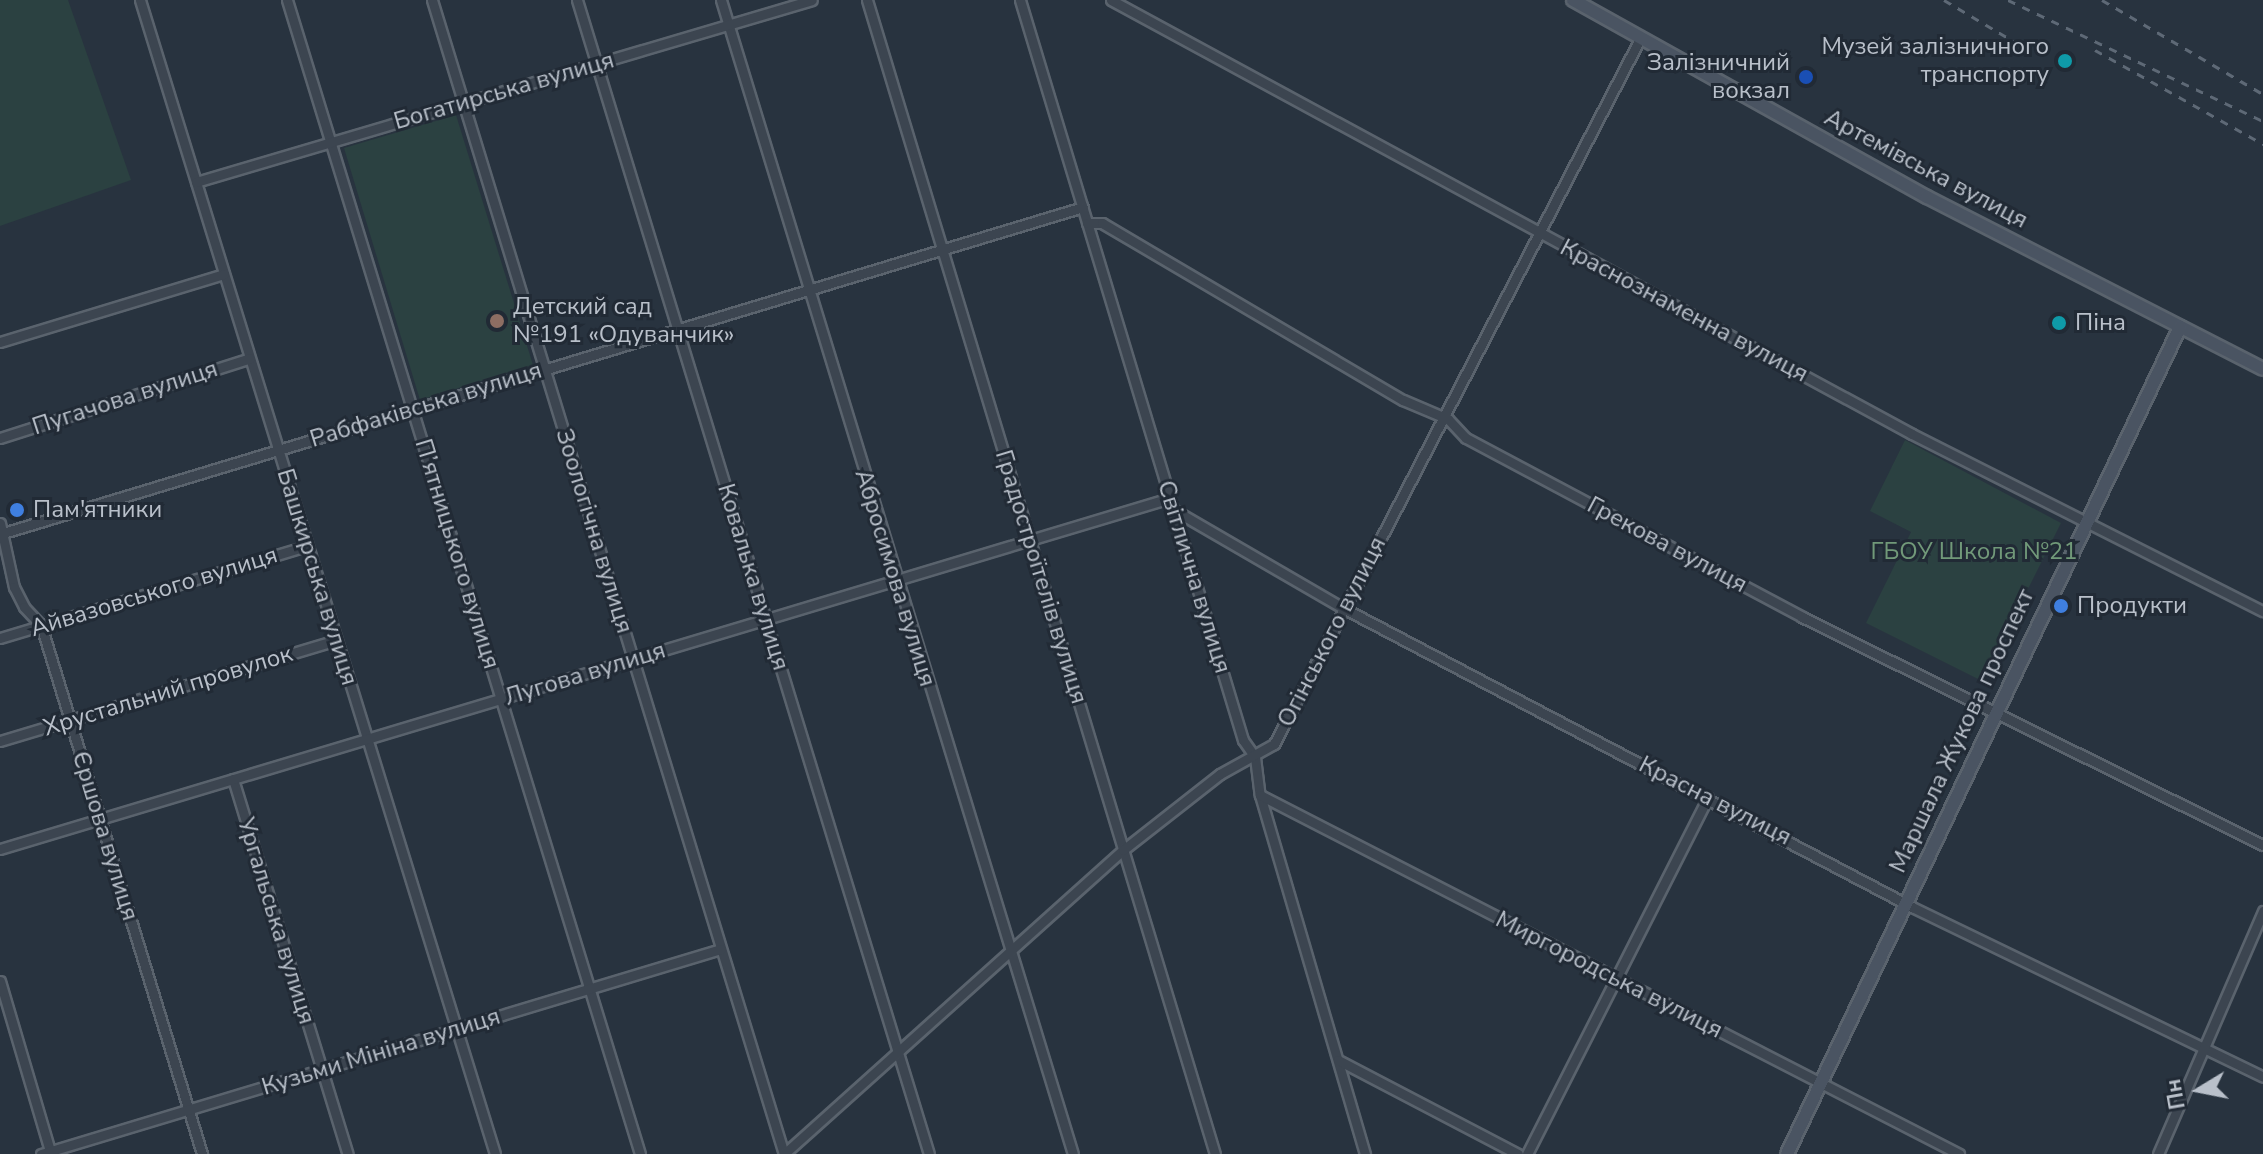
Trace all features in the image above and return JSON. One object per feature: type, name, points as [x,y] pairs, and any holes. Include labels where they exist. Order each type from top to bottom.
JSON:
[{"type":"street","name":"Башкирська вулиця","points":[[140,0],[495,1154]]},
{"type":"street","name":"П’ятницького вулиця","points":[[287,0],[640,1154]]},
{"type":"street","name":"Зоологічна вулиця","points":[[432,0],[784,1154]]},
{"type":"street","name":"Ковалька вулиця","points":[[577,0],[929,1154]]},
{"type":"street","name":"Абросимова вулиця","points":[[721,0],[1073,1154]]},
{"type":"street","name":"Богатирська вулиця","points":[[196,182],[812,0]]},
{"type":"street","name":"Градостроїтелiв вулиця","points":[[867,0],[1215,1154]]},
{"type":"street","name":"Світлична вулиця","points":[[1020,0],[1243,740],[1255,757],[1260,795],[1365,1154]]},
{"type":"street","name":"Краснознаменна вулиця","points":[[1111,0],[1541,235],[2084,523],[2263,611]]},
{"type":"street","name":"Артемівська вулиця","points":[[1573,0],[1927,197],[2263,369]]},
{"type":"street","name":"Огінського вулиця","points":[[784,1154],[1011,954],[1123,850],[1220,774],[1274,744],[1541,235],[1542,221],[1641,37]]},
{"type":"street","name":"Рабфаківська вулиця","points":[[1,530],[1083,207]]},
{"type":"street","name":"Грекова вулиця","points":[[1087,223],[1102,223],[1403,400],[1444,417],[1466,438],[1812,622],[2263,845]]},
{"type":"street","points":[[0,342],[224,274]]},
{"type":"street","name":"Маршала Жукова проспект","points":[[1787,1154],[2084,523],[2180,327]]},
{"type":"street","name":"Пугачова вулиця","points":[[0,438],[250,358]]},
{"type":"street","name":"Лугова вулиця","points":[[0,849],[1170,498]]},
{"type":"street","name":"Красна вулиця","points":[[1174,510],[1343,608],[1906,902],[2263,1077]]},
{"type":"street","name":"Єршова вулиця","points":[[1,530],[14,587],[24,607],[41,625],[202,1154]]},
{"type":"street","name":"Айвазовського вулиця","points":[[0,638],[307,546]]},
{"type":"street","name":"Хрустальний провулок","points":[[0,741],[336,640]]},
{"type":"street","name":"Ургальська вулиця","points":[[233,779],[348,1154]]},
{"type":"street","name":"Миргородська вулиця","points":[[1260,795],[1959,1154]]},
{"type":"street","points":[[1527,1154],[1618,980],[1708,797]]},
{"type":"street","points":[[2158,1154],[2263,911]]},
{"type":"street","name":"Кузьми Мініна вулиця","points":[[48,1153],[721,949]]},
{"type":"street","points":[[0,981],[48,1153]]},
{"type":"street","points":[[1338,1060],[1518,1154]]},
{"type":"green space","points":[[0,0],[68,0],[131,180],[0,226]]},
{"type":"green space","points":[[456,115],[533,365],[420,400],[344,148]]},
{"type":"green space","name":"ГБОУ Школа №21","points":[[1905,440],[2061,523],[1982,681],[1866,623],[1911,532],[1870,511]]},
{"type":"railway","points":[[1944,0],[2015,42]]},
{"type":"railway","points":[[2008,0],[2263,121]]},
{"type":"railway","points":[[2102,0],[2263,94]]},
{"type":"railway","points":[[2095,50],[2263,144]]},
{"type":"place","name":"Музей залізничного транспорту","points":[[2065,61]]},
{"type":"place","name":"Залізничний вокзал","points":[[1806,77]]},
{"type":"place","name":"Детский сад №191 «Одуванчик»","points":[[497,321]]},
{"type":"place","name":"Піна","points":[[2059,323]]},
{"type":"place","name":"Пам'ятники","points":[[17,510]]},
{"type":"place","name":"Продукти","points":[[2061,606]]}]
